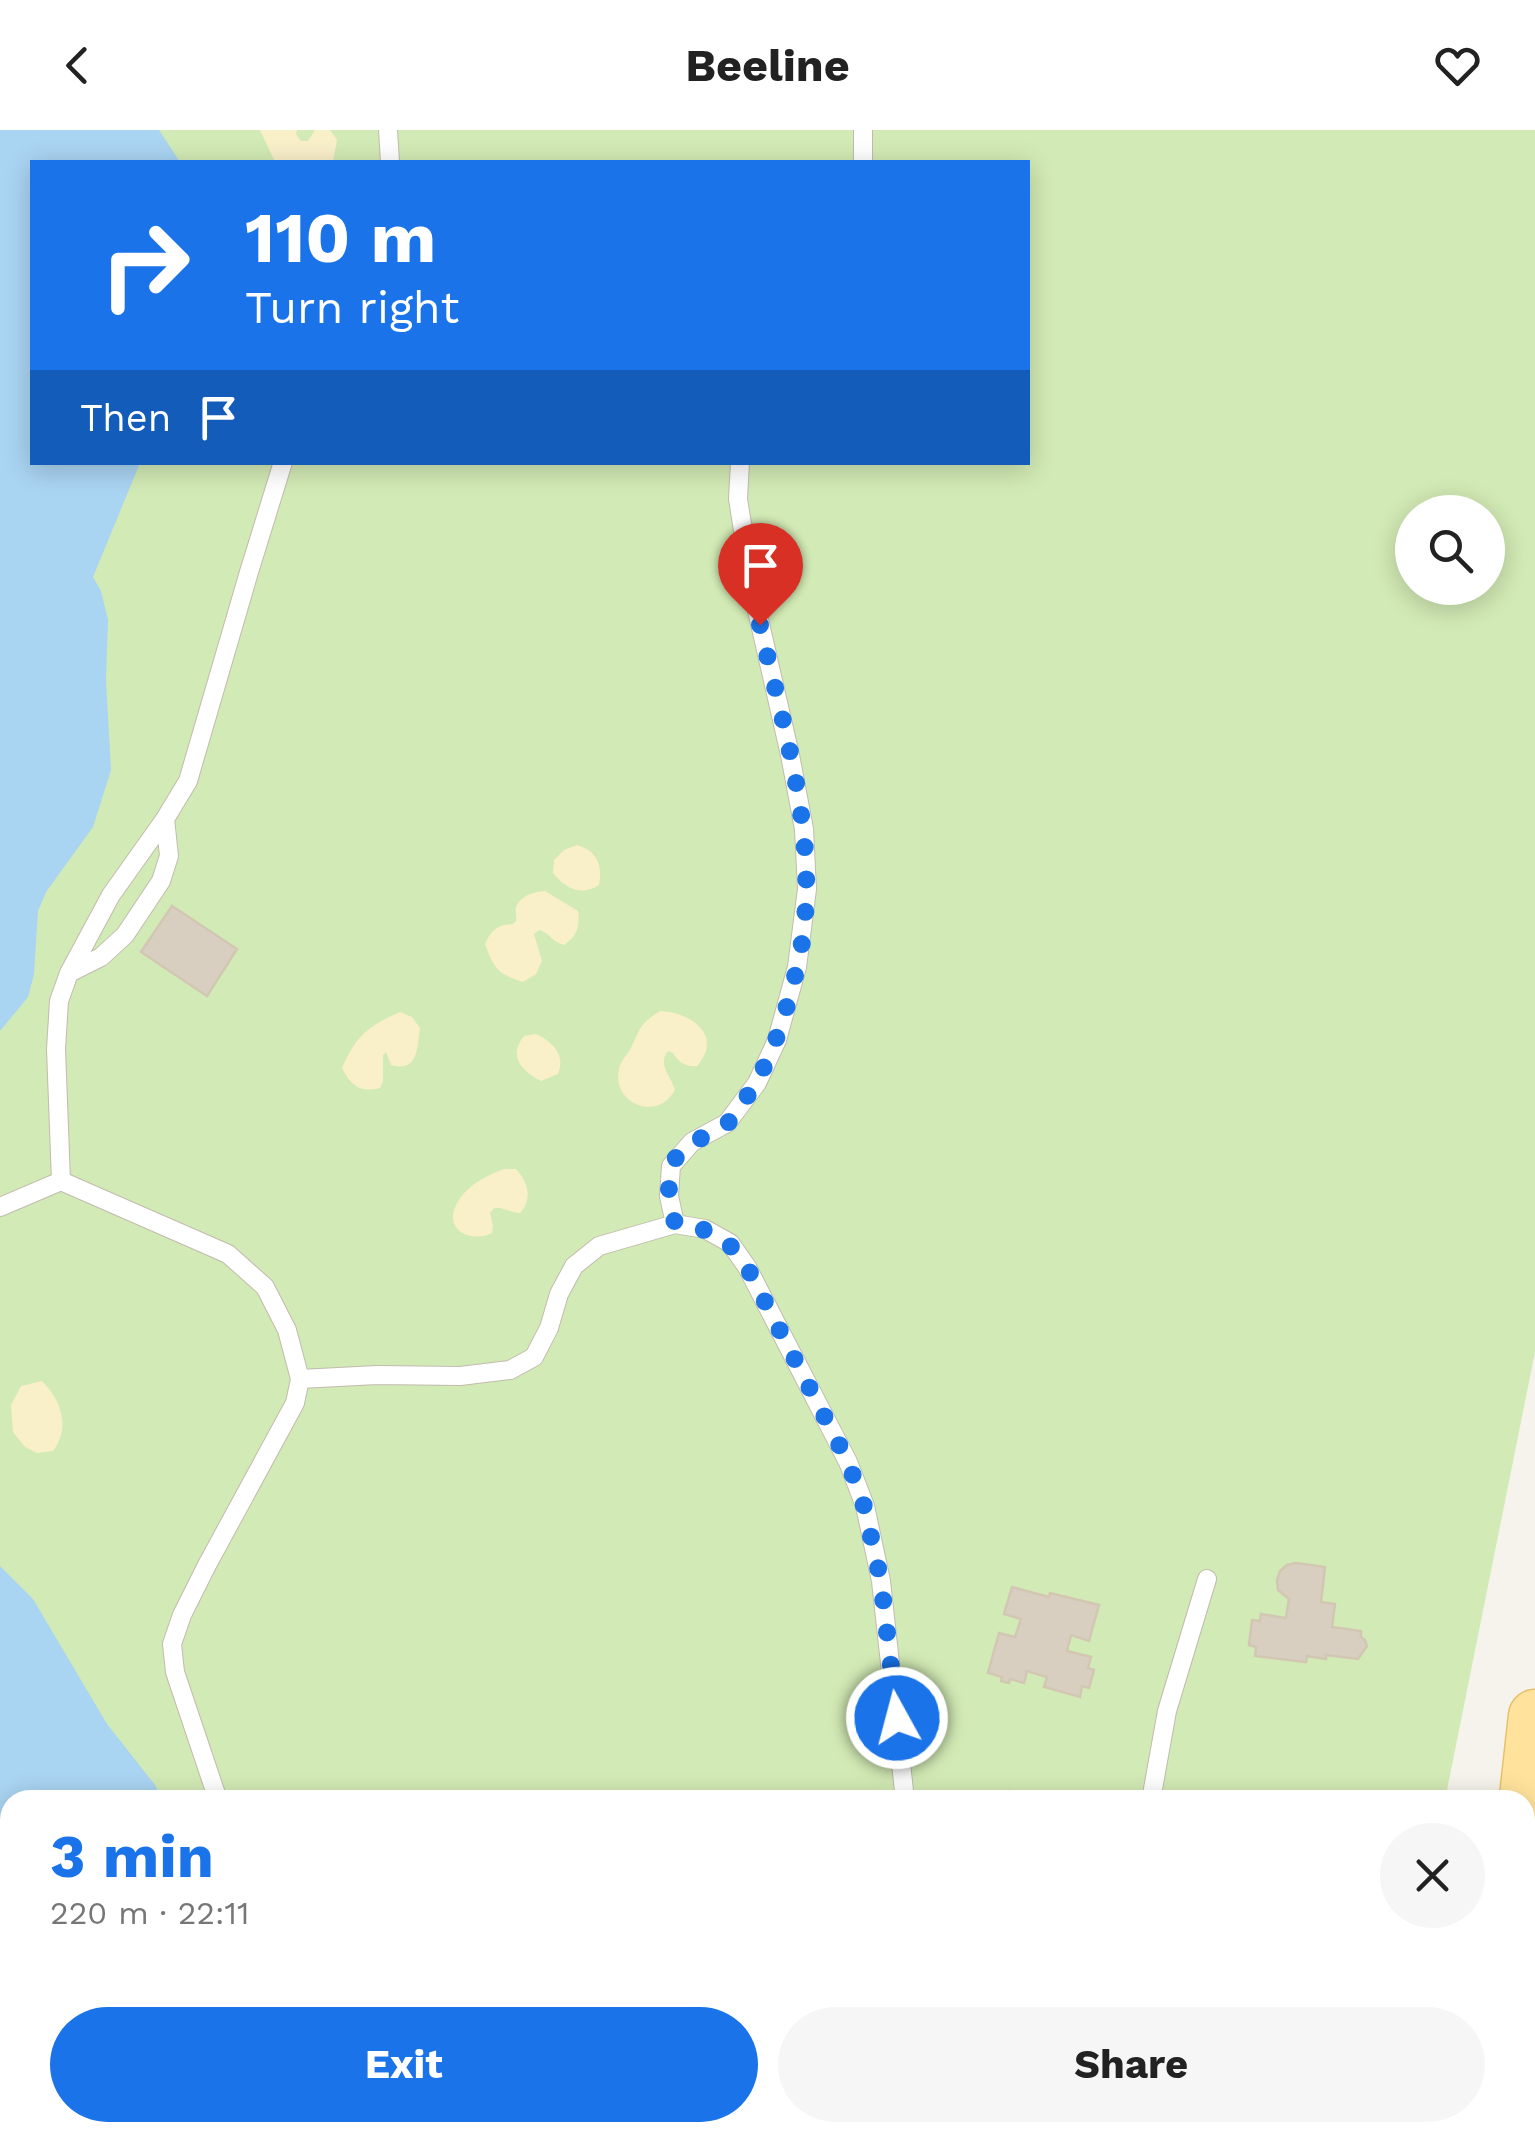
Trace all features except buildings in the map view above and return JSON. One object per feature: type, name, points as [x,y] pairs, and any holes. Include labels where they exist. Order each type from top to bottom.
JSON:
[{"type":"main road","points":[[1527,1790],[1535,1716]]},
{"type":"lane","points":[[388,130],[390,160]]},
{"type":"lane","points":[[863,130],[863,160]]},
{"type":"lane","points":[[61,1181],[56,1049],[59,1001],[69,973],[111,895],[188,780],[283,465]]},
{"type":"lane","points":[[675,1224],[669,1196],[670,1166],[692,1142],[727,1123],[757,1084],[777,1040],[797,968],[807,889],[804,828],[753,593],[738,499],[740,465]]},
{"type":"lane","points":[[69,973],[100,957],[125,935],[162,881],[169,856],[165,819]]},
{"type":"lane","points":[[0,1208],[61,1181],[228,1254],[265,1286],[287,1330],[300,1378],[295,1402],[207,1565],[172,1644],[175,1672],[215,1790]]},
{"type":"lane","points":[[300,1378],[378,1374],[460,1376],[510,1370],[534,1357],[550,1328],[558,1294],[574,1266],[599,1246],[675,1224],[706,1228],[730,1243],[747,1267],[848,1462],[864,1506],[881,1581],[904,1790]]},
{"type":"lane","points":[[1153,1790],[1167,1711],[1207,1579]]},
{"type":"green space","points":[[0,130],[1535,130],[1535,1352],[1447,1790],[0,1790]]},
{"type":"sand","points":[[260,130],[297,130],[301,141],[308,141],[315,130],[330,130],[337,140],[333,160],[274,160]]},
{"type":"sand","points":[[577,845],[594,855],[599,865],[599,885],[592,889],[574,889],[553,873],[554,860]]},
{"type":"sand","points":[[545,891],[578,911],[578,926],[564,945],[542,931],[534,934],[542,961],[536,974],[523,982],[498,969],[485,944],[495,929],[516,921],[516,908],[524,897]]},
{"type":"sand","points":[[660,1011],[692,1021],[705,1036],[707,1045],[697,1066],[683,1064],[668,1051],[664,1065],[675,1090],[667,1100],[647,1107],[637,1105],[622,1091],[619,1069],[641,1027]]},
{"type":"sand","points":[[400,1012],[412,1017],[420,1028],[414,1057],[400,1067],[391,1065],[386,1052],[380,1088],[357,1087],[342,1068],[352,1048],[371,1027]]},
{"type":"sand","points":[[536,1034],[553,1045],[560,1061],[558,1074],[541,1081],[523,1068],[517,1056],[524,1036]]},
{"type":"sand","points":[[504,1169],[516,1169],[524,1179],[528,1196],[524,1208],[520,1213],[494,1208],[490,1213],[492,1233],[478,1237],[464,1234],[453,1218],[462,1196],[481,1180]]},
{"type":"sand","points":[[42,1381],[59,1405],[62,1433],[53,1451],[37,1453],[25,1447],[13,1432],[11,1405],[21,1386]]},
{"type":"water","points":[[0,130],[159,130],[179,160],[30,160],[30,465],[139,465],[93,577],[108,620],[106,681],[111,770],[93,827],[46,892],[38,911],[34,974],[28,997],[0,1031]]},
{"type":"water","points":[[0,1566],[33,1599],[107,1724],[158,1790],[0,1790]]},
{"type":"route","points":[[760,625],[804,828],[807,889],[797,968],[777,1040],[757,1084],[727,1123],[692,1142],[670,1166],[669,1196],[675,1224],[706,1228],[730,1243],[747,1267],[848,1462],[864,1506],[881,1581],[897,1718]]}]
